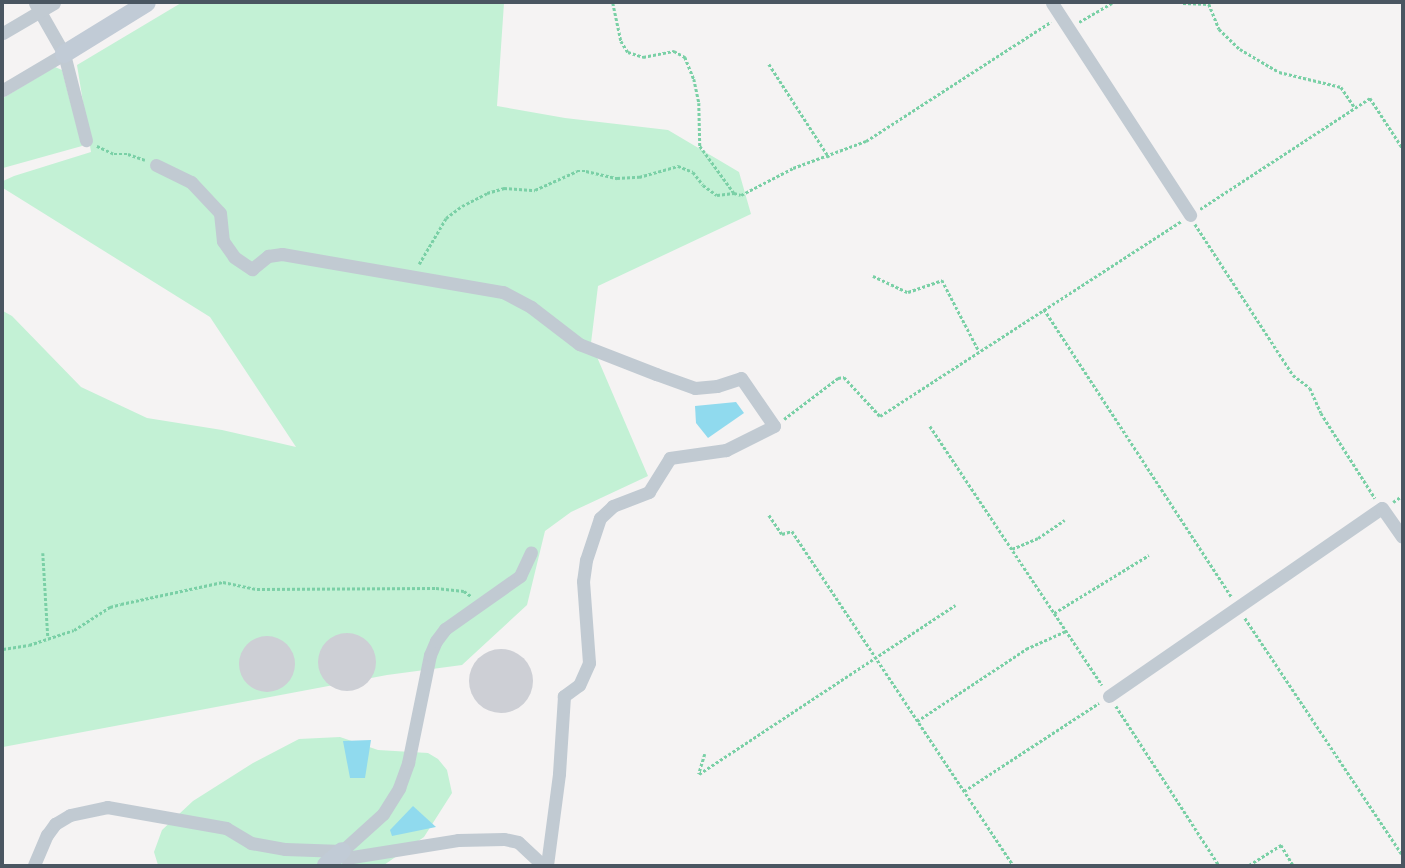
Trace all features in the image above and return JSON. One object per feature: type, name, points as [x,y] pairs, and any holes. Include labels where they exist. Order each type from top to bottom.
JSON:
[{"type":"street","points":[[3,33],[38,7],[54,3]]},
{"type":"street","points":[[3,90],[147,3]]},
{"type":"street","points":[[1052,3],[1190,216]]},
{"type":"street","points":[[38,7],[64,54],[86,140]]},
{"type":"street","points":[[156,164],[191,182],[220,213],[223,240],[234,257],[252,269],[268,256],[282,254],[503,292],[531,307],[579,344],[695,388],[717,386],[741,378],[774,426],[726,450],[670,458],[648,492],[613,506],[600,518],[586,560],[583,582],[589,663],[580,685],[564,696],[558,774],[547,865]]},
{"type":"street","points":[[1109,696],[1237,606],[1382,508],[1402,537]]},
{"type":"street","points":[[326,865],[383,814],[399,788],[408,763],[430,655],[436,641],[444,629],[520,576],[531,552]]},
{"type":"street","points":[[34,865],[47,835],[55,824],[70,815],[107,807],[226,828],[251,843],[285,849],[342,851]]},
{"type":"street","points":[[342,851],[346,858],[458,840],[504,839],[518,842],[543,865]]},
{"type":"path","points":[[613,3],[621,41],[628,52],[643,57],[674,52],[686,57],[694,79],[699,103],[700,146],[734,193]]},
{"type":"path","points":[[1068,29],[1112,3]]},
{"type":"path","points":[[1183,3],[1209,4],[1219,29],[1240,49],[1279,72],[1341,87],[1355,108]]},
{"type":"path","points":[[412,277],[446,218],[487,193],[504,188],[535,190],[577,171],[586,171],[618,178],[639,177],[678,166],[693,172],[703,185],[717,195],[734,193],[741,195],[750,192],[793,168],[829,157],[881,133],[975,69],[1060,16]]},
{"type":"path","points":[[768,64],[829,157]]},
{"type":"path","points":[[774,426],[838,378],[844,377],[880,416],[1370,98],[1402,148]]},
{"type":"path","points":[[86,140],[114,154],[128,154],[156,164]]},
{"type":"path","points":[[1190,216],[1293,375],[1310,388],[1321,413],[1382,508]]},
{"type":"path","points":[[873,276],[908,292],[942,280],[979,351]]},
{"type":"path","points":[[1044,309],[1237,606],[1402,854]]},
{"type":"path","points":[[930,426],[1219,865]]},
{"type":"path","points":[[769,515],[782,534],[792,531],[1013,865]]},
{"type":"path","points":[[1012,549],[1038,538],[1065,520]]},
{"type":"path","points":[[43,553],[48,637]]},
{"type":"path","points":[[1054,613],[1149,555]]},
{"type":"path","points":[[3,649],[29,645],[48,637],[74,630],[110,607],[223,582],[257,589],[436,588],[464,591],[470,595],[477,606]]},
{"type":"path","points":[[705,754],[699,774],[875,656],[955,605]]},
{"type":"path","points":[[917,721],[1026,648],[1066,631]]},
{"type":"path","points":[[964,791],[1109,696]]},
{"type":"path","points":[[1249,865],[1281,845],[1293,865]]},
{"type":"green space","points":[[181,3],[504,3],[497,106],[565,118],[668,130],[739,172],[751,214],[598,286],[591,343],[648,476],[571,512],[545,531],[527,605],[462,665],[387,675],[3,747],[3,311],[12,316],[81,387],[147,418],[222,430],[296,447],[210,317],[3,188],[3,181],[14,176],[91,152],[77,65]]},
{"type":"green space","points":[[55,67],[62,70],[82,146],[3,168],[3,98]]},
{"type":"green space","points":[[340,737],[378,750],[428,753],[438,759],[447,770],[452,793],[424,837],[384,865],[158,865],[154,852],[162,830],[193,801],[253,763],[299,739]]},
{"type":"water","points":[[736,402],[744,413],[708,438],[696,423],[695,406]]},
{"type":"water","points":[[371,740],[365,778],[350,778],[343,741]]},
{"type":"water","points":[[413,806],[436,827],[392,836],[390,830]]},
{"type":"building","points":[[347,633],[358,635],[371,646],[374,651],[376,662],[374,673],[363,686],[358,689],[347,691],[336,689],[323,678],[320,673],[318,662],[320,651],[331,638],[336,635]]},
{"type":"building","points":[[261,636],[273,636],[283,640],[291,648],[295,658],[295,670],[291,680],[283,688],[273,692],[261,692],[251,688],[243,680],[239,670],[239,658],[243,648],[251,640]]},
{"type":"building","points":[[495,649],[507,649],[524,658],[531,669],[533,681],[531,693],[524,704],[507,713],[495,713],[483,708],[474,699],[469,687],[469,675],[474,663],[483,654]]}]
